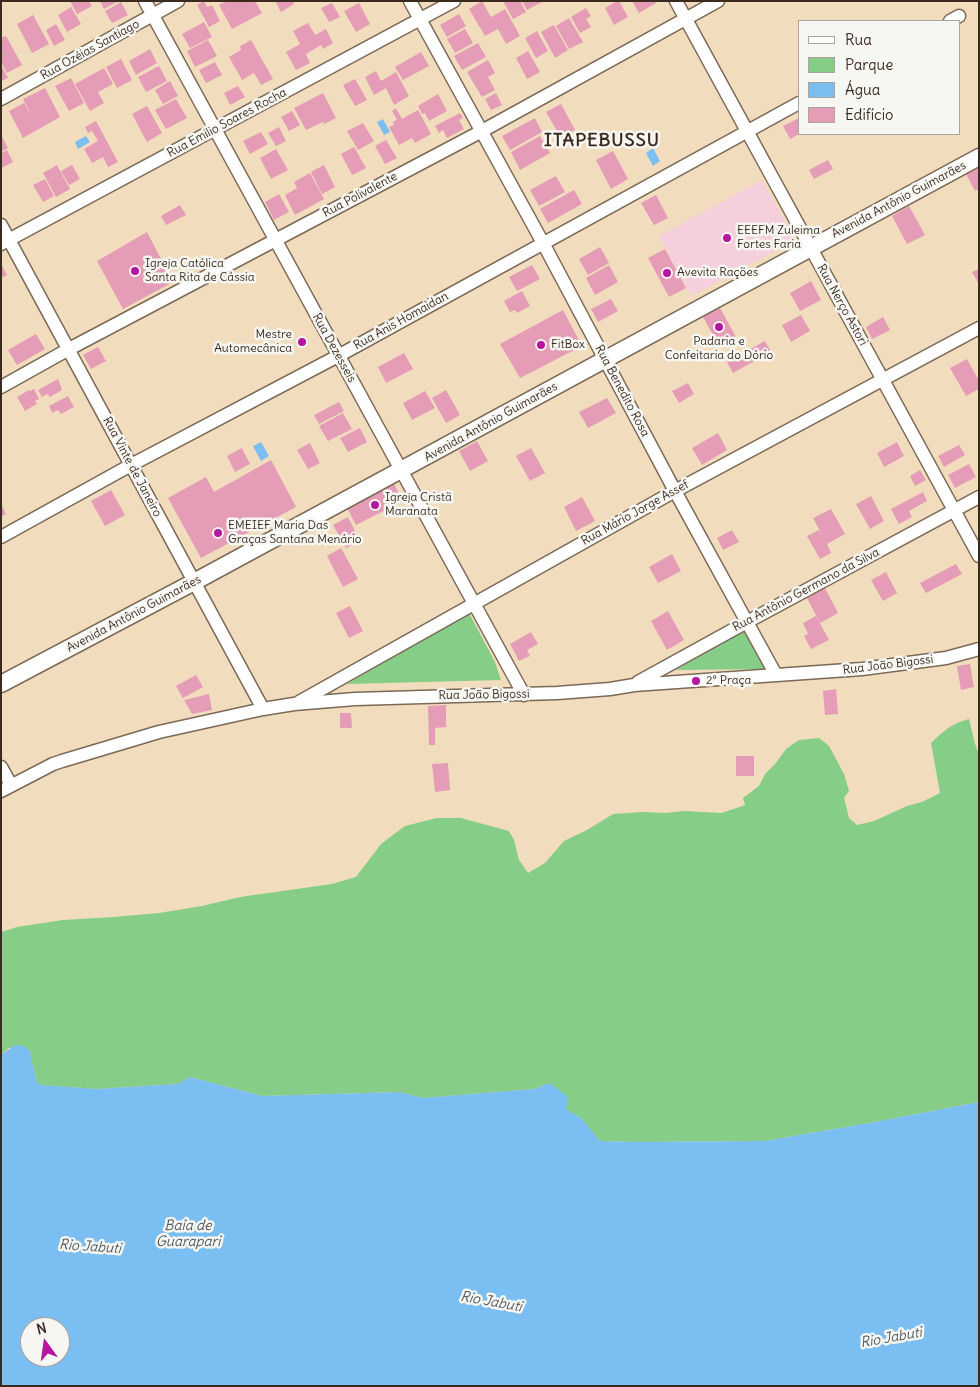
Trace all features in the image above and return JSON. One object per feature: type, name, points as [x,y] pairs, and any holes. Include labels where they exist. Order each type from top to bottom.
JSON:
[{"type":"street","name":"Rua Dezesseis","points":[[145,1],[524,695]]},
{"type":"street","name":"Rua Ozéias Santiago","points":[[1,99],[178,1]]},
{"type":"street","name":"Rua Benedito Rosa","points":[[410,1],[776,675]]},
{"type":"street","name":"Rua Emilio Soares Rocha","points":[[5,242],[454,1]]},
{"type":"street","name":"Rua Nerço Astori","points":[[676,1],[979,556]]},
{"type":"street","name":"Rua Polivalente","points":[[1,387],[69,349],[482,131],[718,1]]},
{"type":"street","name":"Rua Anis Homaidan","points":[[1,537],[338,356],[798,105]]},
{"type":"street","name":"Avenida Antônio Guimarães","points":[[1,684],[402,470],[979,157]]},
{"type":"street","name":"Rua Vinte de Janeiro","points":[[1,225],[5,242],[69,349],[263,709]]},
{"type":"street","name":"Rua Mário Jorge Assef","points":[[294,704],[675,491],[979,328]]},
{"type":"street","name":"Rua Antônio Germano da Silva","points":[[634,685],[979,497]]},
{"type":"street","name":"Rua João Bigossi","points":[[6,788],[62,761],[159,732],[294,704],[355,699],[524,695],[610,689],[634,685],[862,669],[946,658],[979,649]]},
{"type":"street","points":[[1,767],[6,788]]},
{"type":"shaded area","name":"EEEFM Zuleima Fortes Faria","points":[[762,180],[795,240],[691,296],[659,236]]},
{"type":"green space","points":[[469,613],[495,662],[501,680],[347,684]]},
{"type":"green space","points":[[745,629],[765,669],[676,670]]},
{"type":"green space","points":[[969,719],[979,754],[979,1102],[765,1141],[600,1141],[582,1119],[566,1109],[550,1083],[534,1089],[422,1098],[400,1092],[262,1096],[190,1077],[178,1084],[96,1089],[41,1085],[36,1081],[30,1051],[9,1048],[1,1055],[1,932],[17,927],[63,920],[159,913],[240,897],[332,884],[356,877],[381,844],[405,826],[437,818],[461,818],[509,831],[514,840],[519,860],[528,873],[545,863],[564,841],[613,814],[684,811],[722,813],[745,805],[743,798],[759,786],[765,774],[786,749],[799,740],[819,738],[829,746],[844,774],[849,791],[844,798],[849,818],[857,825],[874,821],[940,793],[931,743],[948,728]]},
{"type":"water","points":[[383,119],[390,132],[384,135],[377,122]]},
{"type":"water","points":[[86,136],[90,142],[78,149],[75,142]]},
{"type":"water","points":[[653,148],[660,161],[653,166],[646,153]]},
{"type":"water","points":[[261,442],[269,456],[261,461],[253,446]]},
{"type":"water","name":"Baía de Guarapari","points":[[15,1045],[24,1046],[30,1051],[36,1081],[41,1085],[96,1089],[178,1084],[190,1077],[262,1096],[400,1092],[422,1098],[534,1089],[550,1083],[568,1097],[566,1109],[582,1119],[600,1141],[765,1141],[979,1102],[979,1386],[1,1386],[1,1055]]},
{"type":"building","points":[[70,1],[89,1],[92,6],[77,14]]},
{"type":"building","points":[[100,1],[119,1],[104,9]]},
{"type":"building","points":[[204,1],[207,7],[212,5],[220,21],[209,27],[197,5]]},
{"type":"building","points":[[227,1],[255,1],[262,13],[232,29],[219,5]]},
{"type":"building","points":[[275,1],[293,1],[294,4],[281,12]]},
{"type":"building","points":[[482,1],[491,17],[505,9],[520,36],[506,44],[498,29],[485,36],[469,9]]},
{"type":"building","points":[[503,1],[520,1],[526,12],[513,19]]},
{"type":"building","points":[[522,1],[544,1],[527,10]]},
{"type":"building","points":[[619,1],[628,17],[614,25],[605,8]]},
{"type":"building","points":[[632,1],[655,1],[656,3],[639,13]]},
{"type":"building","points":[[121,2],[128,15],[112,23],[105,11]]},
{"type":"building","points":[[332,3],[340,17],[329,22],[321,8]]},
{"type":"building","points":[[359,3],[370,24],[356,32],[344,11]]},
{"type":"building","points":[[71,7],[81,24],[67,32],[58,15]]},
{"type":"building","points":[[586,8],[591,16],[586,19],[591,27],[580,33],[571,17]]},
{"type":"building","points":[[459,14],[466,26],[447,37],[440,25]]},
{"type":"building","points":[[33,15],[49,44],[32,53],[17,24]]},
{"type":"building","points":[[569,18],[583,42],[569,49],[556,26]]},
{"type":"building","points":[[204,22],[212,37],[190,48],[182,34]]},
{"type":"building","points":[[308,23],[315,35],[326,29],[333,43],[323,49],[321,45],[306,54],[310,63],[296,70],[286,52],[300,44],[293,31]]},
{"type":"building","points":[[56,24],[65,40],[54,46],[46,30]]},
{"type":"building","points":[[554,25],[568,50],[555,58],[541,32]]},
{"type":"building","points":[[465,29],[473,43],[455,53],[447,39]]},
{"type":"building","points":[[537,31],[548,51],[536,58],[525,38]]},
{"type":"building","points":[[6,36],[22,65],[7,73],[1,62],[1,38]]},
{"type":"building","points":[[208,40],[217,56],[195,67],[187,51]]},
{"type":"building","points":[[251,40],[273,79],[261,85],[254,73],[242,80],[229,57],[241,50],[240,46]]},
{"type":"building","points":[[478,43],[486,57],[462,70],[454,56]]},
{"type":"building","points":[[150,49],[157,63],[136,75],[129,61]]},
{"type":"building","points":[[528,51],[540,72],[527,79],[516,58]]},
{"type":"building","points":[[421,52],[429,66],[403,80],[395,67]]},
{"type":"building","points":[[121,59],[132,80],[117,88],[106,67]]},
{"type":"building","points":[[488,60],[495,73],[488,77],[495,90],[482,97],[467,72]]},
{"type":"building","points":[[215,62],[222,75],[206,83],[199,70]]},
{"type":"building","points":[[1,65],[8,78],[1,81]]},
{"type":"building","points":[[159,66],[167,81],[146,92],[138,77]]},
{"type":"building","points":[[104,68],[113,84],[98,92],[104,103],[90,111],[75,84]]},
{"type":"building","points":[[376,71],[381,81],[396,72],[409,96],[394,105],[386,88],[374,95],[365,77]]},
{"type":"building","points":[[71,78],[84,103],[69,111],[55,86]]},
{"type":"building","points":[[355,79],[367,100],[355,106],[343,85]]},
{"type":"building","points":[[170,81],[178,96],[163,104],[155,90]]},
{"type":"building","points":[[238,86],[245,97],[230,105],[224,93]]},
{"type":"building","points":[[45,88],[60,117],[23,138],[9,111],[24,103],[32,117],[23,99]]},
{"type":"building","points":[[323,93],[336,118],[306,130],[294,108]]},
{"type":"building","points":[[496,93],[502,105],[491,110],[485,99]]},
{"type":"building","points":[[438,94],[447,111],[429,121],[425,113],[422,114],[418,106]]},
{"type":"building","points":[[176,99],[187,118],[166,129],[155,110]]},
{"type":"building","points":[[561,104],[575,130],[561,138],[546,112]]},
{"type":"building","points":[[147,106],[162,133],[147,142],[132,114]]},
{"type":"building","points":[[396,108],[402,119],[418,110],[431,134],[415,143],[412,138],[399,145],[389,127],[394,125],[393,122],[397,120],[392,111]]},
{"type":"building","points":[[292,111],[300,125],[289,131],[281,117]]},
{"type":"building","points":[[460,113],[463,118],[459,120],[464,129],[447,138],[443,130],[439,133],[435,126]]},
{"type":"building","points":[[535,118],[542,132],[510,150],[502,136]]},
{"type":"building","points":[[798,118],[798,135],[790,139],[783,126]]},
{"type":"building","points":[[96,121],[118,162],[108,167],[103,157],[92,163],[84,149],[98,141],[92,131],[88,133],[85,127]]},
{"type":"building","points":[[363,123],[374,141],[358,150],[347,131]]},
{"type":"building","points":[[279,127],[286,141],[276,146],[268,133]]},
{"type":"building","points":[[261,132],[268,144],[250,154],[243,141]]},
{"type":"building","points":[[1,135],[8,148],[1,152]]},
{"type":"building","points":[[540,136],[550,153],[520,170],[511,152]]},
{"type":"building","points":[[386,140],[397,158],[385,164],[375,146]]},
{"type":"building","points":[[354,147],[366,168],[352,175],[341,154]]},
{"type":"building","points":[[276,149],[288,170],[271,179],[260,158]]},
{"type":"building","points":[[7,150],[13,162],[1,168],[1,153]]},
{"type":"building","points":[[613,151],[628,179],[611,189],[596,160]]},
{"type":"building","points":[[828,160],[833,169],[814,179],[809,170]]},
{"type":"building","points":[[57,165],[70,189],[56,197],[43,173]]},
{"type":"building","points":[[72,165],[80,179],[69,185],[61,171]]},
{"type":"building","points":[[324,165],[335,187],[322,194],[311,172]]},
{"type":"building","points":[[979,168],[979,189],[975,191],[966,174]]},
{"type":"building","points":[[310,173],[324,199],[295,215],[285,195],[297,188],[294,182]]},
{"type":"building","points":[[556,176],[565,192],[539,206],[530,190]]},
{"type":"building","points":[[45,179],[54,196],[43,202],[33,185]]},
{"type":"building","points":[[574,190],[582,204],[548,223],[540,209]]},
{"type":"building","points":[[279,194],[289,212],[274,220],[265,202]]},
{"type":"building","points":[[656,195],[668,218],[654,225],[641,203]]},
{"type":"building","points":[[180,205],[186,215],[166,225],[161,216]]},
{"type":"building","points":[[909,206],[925,235],[907,244],[892,216]]},
{"type":"building","name":"Igreja Católica Santa Rita de Cássia","points":[[147,232],[173,282],[123,309],[97,261]]},
{"type":"building","points":[[600,247],[609,263],[588,275],[579,259]]},
{"type":"building","name":"Avevita Rações","points":[[665,249],[686,288],[669,297],[648,258]]},
{"type":"building","points":[[1,264],[7,275],[1,278]]},
{"type":"building","points":[[532,265],[540,279],[517,291],[509,277]]},
{"type":"building","points":[[609,265],[618,282],[595,295],[586,278]]},
{"type":"building","points":[[979,269],[979,284],[972,272]]},
{"type":"building","points":[[811,281],[821,300],[800,311],[790,293]]},
{"type":"building","points":[[522,291],[530,306],[517,313],[515,310],[510,312],[504,301]]},
{"type":"building","points":[[611,299],[618,311],[598,322],[591,309]]},
{"type":"building","name":"Padaria e Confeitaria do Dório","points":[[720,308],[736,337],[719,346],[703,317]]},
{"type":"building","name":"FitBox","points":[[563,310],[582,346],[520,378],[500,344]]},
{"type":"building","points":[[801,315],[810,331],[791,342],[782,325]]},
{"type":"building","points":[[883,317],[890,330],[872,339],[866,327]]},
{"type":"building","points":[[36,334],[45,349],[17,365],[8,350]]},
{"type":"building","points":[[765,341],[771,352],[733,373],[727,362]]},
{"type":"building","points":[[98,347],[106,361],[91,369],[83,355]]},
{"type":"building","points":[[404,353],[413,369],[386,383],[378,367]]},
{"type":"building","points":[[967,359],[979,381],[979,389],[966,396],[950,368]]},
{"type":"building","points":[[58,379],[62,390],[50,397],[47,394],[42,397],[38,390]]},
{"type":"building","points":[[688,383],[694,394],[679,403],[672,391]]},
{"type":"building","points":[[34,389],[39,399],[35,401],[37,404],[25,411],[17,397]]},
{"type":"building","points":[[446,390],[460,415],[446,423],[432,398]]},
{"type":"building","points":[[425,391],[435,408],[412,420],[403,403]]},
{"type":"building","points":[[68,396],[74,407],[61,414],[58,410],[52,413],[49,406]]},
{"type":"building","points":[[607,398],[616,413],[588,428],[579,412]]},
{"type":"building","points":[[339,402],[344,411],[319,424],[314,415]]},
{"type":"building","points":[[343,413],[352,429],[328,441],[319,426]]},
{"type":"building","points":[[360,428],[367,442],[348,452],[340,438]]},
{"type":"building","points":[[718,433],[727,450],[702,465],[692,448]]},
{"type":"building","points":[[477,441],[488,461],[470,471],[459,451]]},
{"type":"building","points":[[897,442],[904,456],[884,467],[877,453]]},
{"type":"building","points":[[310,443],[320,463],[308,469],[297,450]]},
{"type":"building","points":[[959,445],[965,455],[944,467],[938,456]]},
{"type":"building","points":[[242,448],[250,464],[235,472],[227,456]]},
{"type":"building","points":[[531,448],[545,473],[530,481],[516,456]]},
{"type":"building","name":"EMEIEF Maria Das Graças Santana Menário","points":[[271,460],[296,507],[201,558],[168,498],[206,477],[214,492]]},
{"type":"building","points":[[969,464],[976,477],[955,488],[948,475]]},
{"type":"building","points":[[920,470],[926,480],[915,486],[910,476]]},
{"type":"building","name":"Igreja Cristã Maranata","points":[[394,484],[403,501],[356,525],[347,508]]},
{"type":"building","points":[[111,490],[125,515],[105,526],[91,501]]},
{"type":"building","points":[[923,492],[927,501],[909,511],[912,517],[899,524],[891,509]]},
{"type":"building","points":[[871,496],[884,521],[870,529],[856,504]]},
{"type":"building","points":[[582,497],[595,521],[576,531],[564,507]]},
{"type":"building","points":[[1,504],[6,514],[1,517]]},
{"type":"building","points":[[831,509],[845,534],[827,544],[831,553],[820,559],[807,536],[819,530],[826,542],[813,518]]},
{"type":"building","points":[[348,517],[360,541],[346,548],[333,525]]},
{"type":"building","points":[[732,530],[739,542],[723,550],[717,538]]},
{"type":"building","points":[[341,548],[358,579],[343,587],[327,556]]},
{"type":"building","points":[[672,554],[681,571],[658,583],[649,567]]},
{"type":"building","points":[[956,564],[962,574],[926,593],[920,583]]},
{"type":"building","points":[[886,572],[897,593],[883,601],[871,580]]},
{"type":"building","points":[[825,588],[838,613],[820,623],[807,598]]},
{"type":"building","points":[[350,606],[363,631],[349,638],[336,613]]},
{"type":"building","points":[[668,611],[684,640],[667,650],[651,621]]},
{"type":"building","points":[[816,616],[829,640],[811,649],[804,636],[808,634],[803,623]]},
{"type":"building","points":[[531,632],[538,644],[527,650],[530,656],[519,661],[510,644]]},
{"type":"building","points":[[970,664],[974,687],[961,690],[957,666]]},
{"type":"building","points":[[196,675],[203,687],[183,698],[176,686]]},
{"type":"building","points":[[836,689],[838,714],[825,715],[823,691]]},
{"type":"building","points":[[209,694],[212,710],[192,714],[184,700]]},
{"type":"building","points":[[446,705],[446,727],[435,728],[435,745],[429,745],[428,706]]},
{"type":"building","points":[[340,713],[351,713],[352,728],[340,728]]},
{"type":"building","points":[[736,756],[754,756],[754,776],[736,776]]},
{"type":"building","points":[[448,763],[450,790],[435,792],[432,764]]},
{"type":"place","name":"EEEFM Zuleima Fortes Faria","points":[[727,238]]},
{"type":"place","name":"Igreja Católica Santa Rita de Cássia","points":[[135,271]]},
{"type":"place","name":"Avevita Rações","points":[[667,273]]},
{"type":"place","name":"Padaria e Confeitaria do Dório","points":[[719,327]]},
{"type":"place","name":"Mestre Automecânica","points":[[302,342]]},
{"type":"place","name":"FitBox","points":[[541,345]]},
{"type":"place","name":"Igreja Cristã Maranata","points":[[375,505]]},
{"type":"place","name":"EMEIEF Maria Das Graças Santana Menário","points":[[218,533]]},
{"type":"place","name":"2º Praça","points":[[696,681]]},
{"type":"district","name":"ITAPEBUSSU","points":[[602,141]]},
{"type":"water label","name":"Rio Jabuti","points":[[90,1247]]},
{"type":"water label","name":"Rio Jabuti","points":[[491,1302]]},
{"type":"water label","name":"Rio Jabuti","points":[[891,1338]]}]
